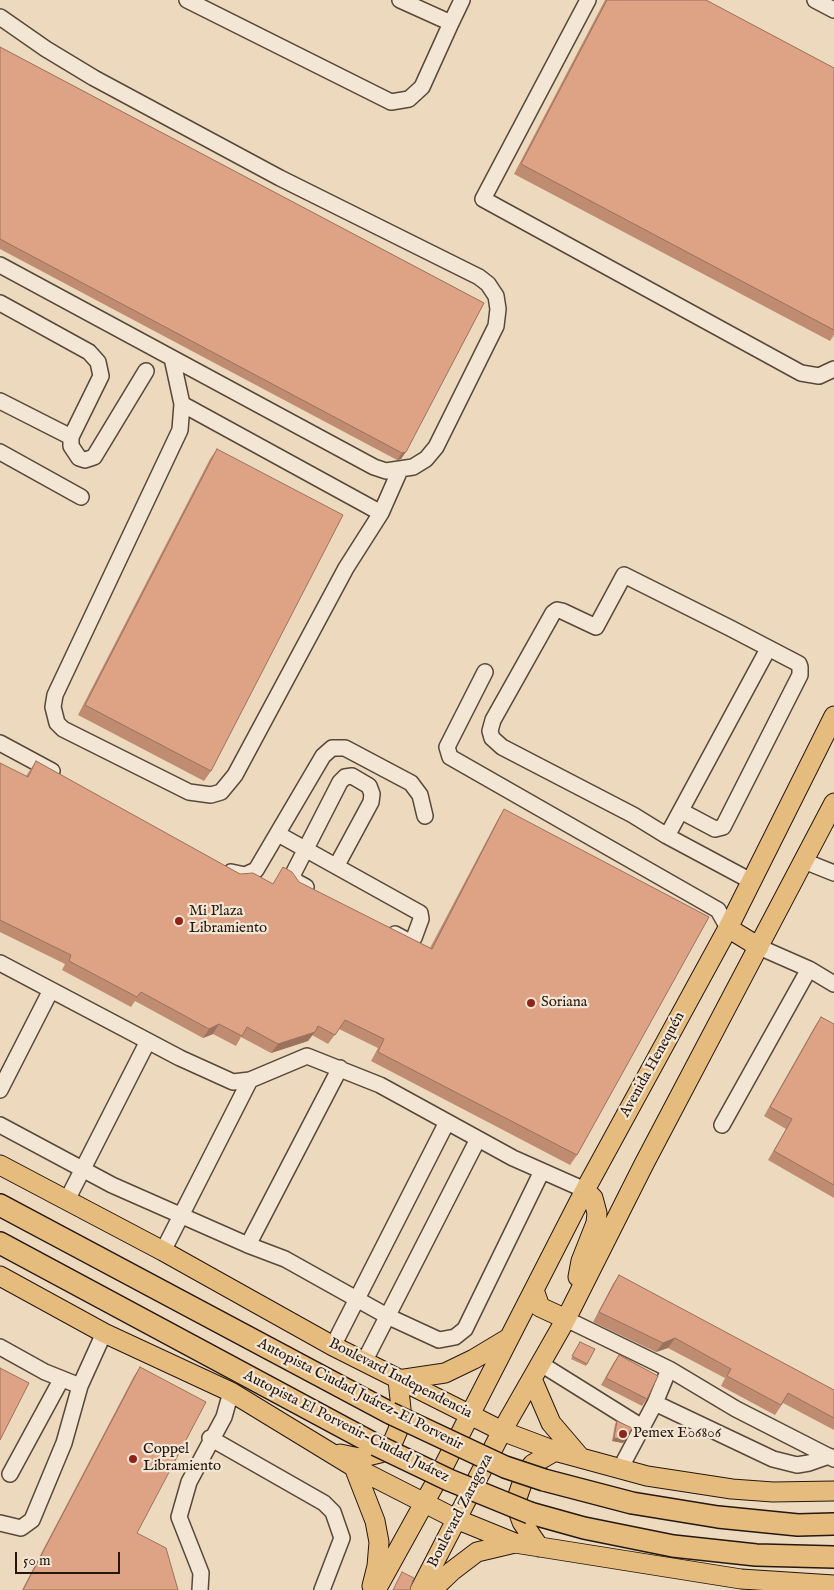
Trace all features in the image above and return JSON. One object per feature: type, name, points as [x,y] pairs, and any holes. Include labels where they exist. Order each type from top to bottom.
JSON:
[{"type":"highway","name":"Autopista Ciudad Juárez-El Porvenir","points":[[0,1205],[390,1413],[505,1467],[564,1486],[632,1503],[718,1517],[798,1525],[834,1524]]},
{"type":"highway","name":"Autopista El Porvenir-Ciudad Juárez","points":[[0,1243],[376,1446],[449,1480],[530,1513],[584,1528],[673,1546],[756,1555],[834,1557]]},
{"type":"main road","name":"Avenida Henequén","points":[[471,1414],[585,1190],[728,928],[834,716]]},
{"type":"main road","points":[[502,1431],[566,1319],[834,803]]},
{"type":"main road","points":[[728,928],[759,947]]},
{"type":"main road","name":"Boulevard Independencia","points":[[0,1165],[163,1251],[333,1346],[502,1431],[555,1451],[647,1476],[732,1489],[773,1492],[834,1491]]},
{"type":"main road","points":[[578,1294],[578,1270],[597,1213],[593,1198],[585,1190]]},
{"type":"main road","points":[[0,1276],[104,1333],[231,1392],[333,1452],[354,1467],[456,1519],[515,1543],[741,1579],[834,1585]]},
{"type":"main road","points":[[534,1290],[540,1307],[566,1319]]},
{"type":"main road","points":[[333,1452],[359,1458],[380,1453],[392,1444],[398,1430],[400,1409],[398,1380],[445,1373],[474,1359],[508,1338]]},
{"type":"main road","points":[[537,1372],[551,1423],[580,1457]]},
{"type":"main road","points":[[376,1590],[471,1414]]},
{"type":"main road","name":"Boulevard Zaragoza","points":[[420,1590],[502,1431]]},
{"type":"main road","points":[[539,1547],[522,1522],[518,1511],[517,1498],[526,1472],[533,1464],[555,1451]]},
{"type":"main road","points":[[354,1467],[376,1521],[379,1542],[377,1566],[371,1590]]},
{"type":"main road","points":[[432,1590],[452,1571],[477,1552],[515,1543]]},
{"type":"street","points":[[187,0],[391,102],[409,99],[422,87],[462,0]]},
{"type":"street","points":[[400,0],[451,23]]},
{"type":"street","points":[[588,0],[483,198],[801,373],[819,376],[834,369]]},
{"type":"street","points":[[816,0],[834,10]]},
{"type":"street","points":[[0,16],[46,49],[94,78],[280,178],[479,277],[488,284],[496,296],[498,309],[496,326],[436,447],[426,459],[413,467],[400,470],[386,470],[374,467],[0,265]]},
{"type":"street","points":[[0,303],[89,352],[98,362],[101,376],[72,437],[72,446],[79,458],[85,460],[94,457],[146,371]]},
{"type":"street","points":[[172,358],[182,404],[180,430],[55,695],[54,715],[63,729],[189,792],[211,795],[221,792],[236,775],[346,568],[380,513],[400,470]]},
{"type":"street","points":[[0,401],[72,437]]},
{"type":"street","points":[[182,404],[380,513]]},
{"type":"street","points":[[0,452],[81,497]]},
{"type":"street","points":[[681,811],[715,829],[723,827],[801,671],[799,664],[624,575],[596,627],[562,611],[557,610],[553,613],[493,720],[490,731],[495,742],[633,815],[667,836],[751,881]]},
{"type":"street","points":[[667,836],[768,648]]},
{"type":"street","points":[[485,672],[446,746],[450,757],[718,910],[728,928]]},
{"type":"street","points":[[0,743],[64,778]]},
{"type":"street","points":[[220,866],[238,875],[251,873],[263,860],[323,756],[332,748],[338,746],[411,783],[420,795],[425,816]]},
{"type":"street","points":[[323,896],[298,883],[294,877],[340,782],[345,777],[352,776],[369,786],[372,794],[370,802],[337,865]]},
{"type":"street","points":[[278,834],[418,911],[421,919],[416,936],[408,941],[382,928]]},
{"type":"street","points":[[804,860],[834,873]]},
{"type":"street","points":[[759,947],[808,969],[834,984]]},
{"type":"street","points":[[0,963],[148,1041],[233,1082],[250,1080],[307,1056],[380,1085],[542,1171],[585,1190]]},
{"type":"street","points":[[722,1125],[808,969]]},
{"type":"street","points":[[0,1090],[51,990]]},
{"type":"street","points":[[67,1200],[81,1167],[148,1041]]},
{"type":"street","points":[[248,1245],[340,1068]]},
{"type":"street","points":[[163,1251],[250,1080]]},
{"type":"street","points":[[333,1346],[448,1122]]},
{"type":"street","points":[[0,1125],[112,1185],[248,1245],[285,1259],[387,1316],[439,1340],[456,1337],[465,1329],[542,1171]]},
{"type":"street","points":[[364,1362],[478,1138]]},
{"type":"street","points":[[566,1319],[670,1370],[736,1408],[832,1457]]},
{"type":"street","points":[[0,1523],[20,1528],[32,1520],[64,1443],[80,1386],[104,1333]]},
{"type":"street","points":[[0,1347],[61,1380],[80,1386]]},
{"type":"street","points":[[620,1469],[670,1370]]},
{"type":"street","points":[[537,1372],[642,1427]]},
{"type":"street","points":[[10,1474],[61,1380]]},
{"type":"street","points":[[200,1590],[201,1573],[179,1516],[188,1482],[210,1438],[224,1417],[231,1392]]},
{"type":"street","points":[[655,1403],[774,1459],[797,1464],[832,1457]]},
{"type":"street","points":[[210,1438],[324,1503],[333,1512],[342,1538],[322,1590]]},
{"type":"building","points":[[607,0],[706,0],[834,68],[834,330],[521,164]]},
{"type":"building","points":[[0,47],[484,303],[406,452],[402,453],[0,239]]},
{"type":"building","points":[[217,449],[343,515],[211,771],[85,705]]},
{"type":"building","points":[[36,761],[240,874],[253,873],[273,884],[283,867],[292,872],[299,882],[432,949],[504,809],[709,917],[577,1155],[378,1052],[384,1039],[345,1020],[335,1035],[318,1026],[315,1032],[278,1044],[247,1027],[242,1036],[219,1024],[209,1029],[141,992],[137,997],[69,961],[71,955],[0,920],[0,763],[28,777]]},
{"type":"building","points":[[821,1017],[834,1024],[834,1185],[774,1151],[792,1119],[770,1107]]},
{"type":"building","points":[[619,1275],[834,1390],[834,1418],[788,1393],[781,1405],[727,1376],[731,1369],[675,1338],[663,1343],[599,1312]]},
{"type":"building","points":[[580,1342],[595,1349],[587,1364],[572,1356]]},
{"type":"building","points":[[619,1355],[658,1376],[647,1399],[606,1378]]},
{"type":"building","points":[[140,1367],[206,1402],[137,1533],[166,1548],[178,1590],[23,1590]]},
{"type":"building","points":[[0,1368],[29,1383],[0,1440]]},
{"type":"building","name":"Pemex E06806","points":[[617,1421],[632,1428],[625,1440],[614,1438]]},
{"type":"building","points":[[402,1572],[414,1578],[411,1590],[393,1590]]},
{"type":"place","name":"Mi Plaza Libramiento","points":[[179,921]]},
{"type":"place","name":"Soriana","points":[[531,1003]]},
{"type":"place","name":"Pemex E06806","points":[[623,1434]]},
{"type":"place","name":"Coppel Libramiento","points":[[133,1459]]}]
